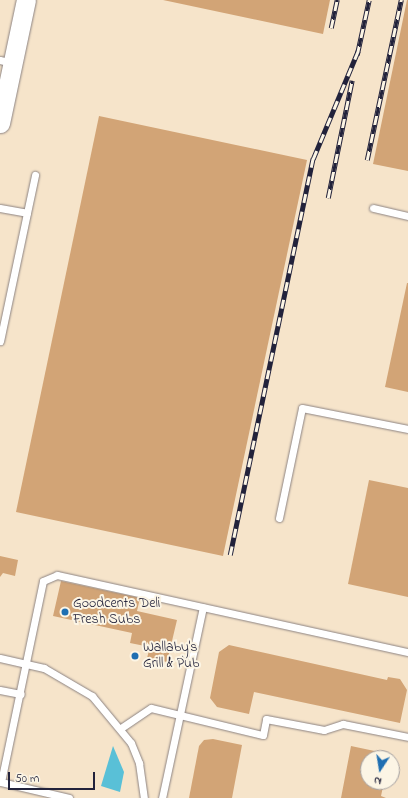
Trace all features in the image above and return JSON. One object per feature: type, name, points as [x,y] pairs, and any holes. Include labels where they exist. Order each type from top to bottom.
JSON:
[{"type":"main road","points":[[0,123],[6,62],[26,0]]},
{"type":"lane","points":[[0,341],[35,175]]},
{"type":"lane","points":[[0,208],[27,214]]},
{"type":"lane","points":[[373,208],[408,216]]},
{"type":"lane","points":[[278,518],[302,408],[408,429]]},
{"type":"lane","points":[[69,798],[1,782],[3,760],[21,694],[43,581],[57,575],[408,652]]},
{"type":"lane","points":[[162,798],[203,608]]},
{"type":"lane","points":[[0,658],[27,662],[71,680],[92,696],[121,728],[139,763],[144,798]]},
{"type":"lane","points":[[0,690],[21,694]]},
{"type":"lane","points":[[121,728],[151,708],[263,735],[266,719],[324,730],[343,724],[408,737]]},
{"type":"water","points":[[113,746],[124,772],[120,792],[101,786]]},
{"type":"building","points":[[163,0],[330,0],[323,34]]},
{"type":"building","points":[[408,0],[408,171],[373,164]]},
{"type":"building","points":[[99,116],[307,160],[223,556],[16,512]]},
{"type":"building","points":[[408,283],[408,392],[385,387]]},
{"type":"building","points":[[369,480],[408,488],[408,597],[348,584]]},
{"type":"building","points":[[0,556],[18,560],[15,576],[3,573],[0,577]]},
{"type":"building","points":[[61,581],[140,598],[137,611],[177,620],[167,662],[147,658],[150,647],[130,643],[132,633],[53,616]]},
{"type":"building","points":[[229,645],[387,680],[388,677],[400,679],[407,690],[400,723],[254,692],[249,714],[217,707],[210,698],[219,652]]},
{"type":"building","points":[[213,739],[242,745],[232,798],[189,798],[199,746],[204,740]]},
{"type":"building","points":[[351,746],[370,750],[360,750],[360,790],[382,790],[381,796],[386,798],[341,798]]},
{"type":"railway","points":[[331,28],[337,0]]},
{"type":"railway","points":[[357,55],[369,0]]},
{"type":"railway","points":[[367,160],[401,0]]},
{"type":"railway","points":[[230,555],[313,159],[358,51]]},
{"type":"railway","points":[[328,198],[352,80]]},
{"type":"place","name":"Goodcents Deli Fresh Subs","points":[[65,612]]},
{"type":"place","name":"Wallaby's Grill & Pub","points":[[135,656]]}]
